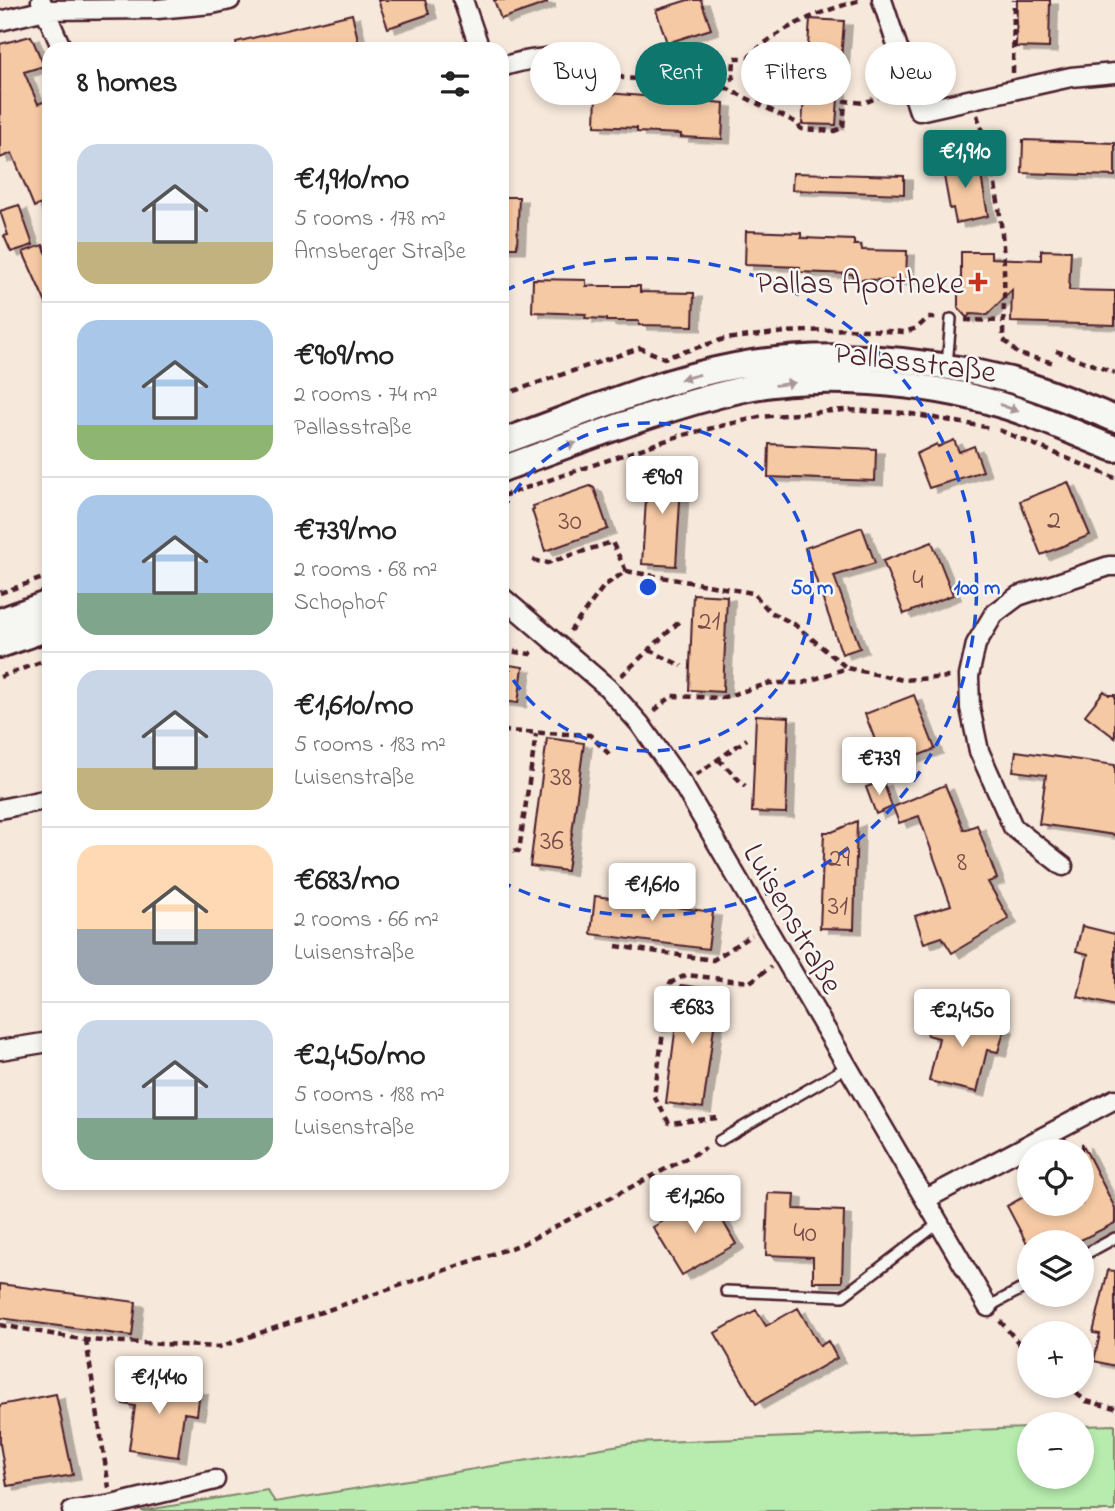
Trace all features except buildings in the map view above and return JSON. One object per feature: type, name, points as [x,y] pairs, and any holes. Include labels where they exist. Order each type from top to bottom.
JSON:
[{"type":"main road","name":"Pallasstraße","points":[[509,440],[670,383],[734,366],[797,357],[878,359],[946,379],[1003,405],[1115,449]]},
{"type":"main road","name":"Pallasstraße","points":[[509,467],[677,407],[741,389],[805,382],[1011,380],[1115,419]]},
{"type":"main road","points":[[0,621],[42,606]]},
{"type":"main road","points":[[0,645],[42,630]]},
{"type":"street","points":[[0,21],[43,5],[157,9],[230,0]]},
{"type":"street","points":[[463,0],[478,42]]},
{"type":"street","points":[[882,0],[896,42]]},
{"type":"street","points":[[43,5],[59,42]]},
{"type":"street","points":[[509,65],[530,59]]},
{"type":"street","points":[[956,102],[1071,77],[1115,72]]},
{"type":"street","points":[[917,105],[919,111],[943,105]]},
{"type":"street","points":[[1063,866],[1013,827],[979,751],[970,708],[969,676],[976,644],[994,614],[1018,596],[1115,566]]},
{"type":"street","name":"Luisenstraße","points":[[509,603],[608,688],[640,724],[683,785],[988,1307]]},
{"type":"street","points":[[0,809],[42,800]]},
{"type":"street","points":[[0,1050],[42,1043]]},
{"type":"street","points":[[926,1199],[1115,1100]]},
{"type":"street","points":[[72,1511],[112,1505],[215,1480]]},
{"type":"lane","points":[[946,379],[951,319]]},
{"type":"lane","points":[[719,1141],[847,1067]]},
{"type":"lane","points":[[726,1291],[843,1296],[939,1223]]},
{"type":"lane","points":[[1094,1249],[1115,1238]]},
{"type":"lane","points":[[988,1307],[1017,1291]]},
{"type":"path","points":[[727,80],[733,78],[734,58],[748,58],[766,41],[788,27],[860,0]]},
{"type":"path","points":[[1013,66],[1014,0]]},
{"type":"path","points":[[727,88],[797,123],[801,129],[834,131],[844,128],[845,101],[865,103]]},
{"type":"path","points":[[971,98],[987,147],[1000,215],[1004,269],[1003,339],[1018,354],[1055,363]]},
{"type":"path","points":[[1056,351],[1115,373]]},
{"type":"path","points":[[509,494],[679,436],[759,417],[845,410],[906,413],[995,429],[1115,478]]},
{"type":"path","points":[[533,560],[547,563],[612,542],[626,571]]},
{"type":"path","points":[[509,651],[530,654],[555,641],[604,586],[626,571],[753,593],[770,612],[794,624],[847,668],[903,680],[969,676]]},
{"type":"path","points":[[0,593],[42,578]]},
{"type":"path","points":[[608,688],[682,619]]},
{"type":"path","points":[[649,650],[682,666]]},
{"type":"path","points":[[0,677],[42,662]]},
{"type":"path","points":[[640,724],[672,695],[721,698],[770,683],[803,683],[847,668]]},
{"type":"path","points":[[509,732],[590,734],[612,757]]},
{"type":"path","points":[[509,850],[519,851],[536,734]]},
{"type":"path","points":[[683,785],[747,739]]},
{"type":"path","points":[[718,760],[745,786]]},
{"type":"path","points":[[616,946],[713,960],[764,927]]},
{"type":"path","points":[[717,1118],[669,1123],[654,1096],[670,983],[686,975],[750,982],[783,959]]},
{"type":"path","points":[[0,1325],[86,1340],[219,1346],[522,1244],[719,1141]]},
{"type":"path","points":[[988,1307],[1017,1341]]},
{"type":"path","points":[[86,1340],[112,1505]]},
{"type":"path","points":[[1082,1398],[1115,1408]]},
{"type":"green space","points":[[1115,1425],[1115,1511],[141,1511],[267,1490],[275,1502],[632,1443],[1017,1428],[1017,1489],[1094,1489],[1094,1426]]},
{"type":"place","name":"Pallas Apotheke","points":[[978,282]]}]
